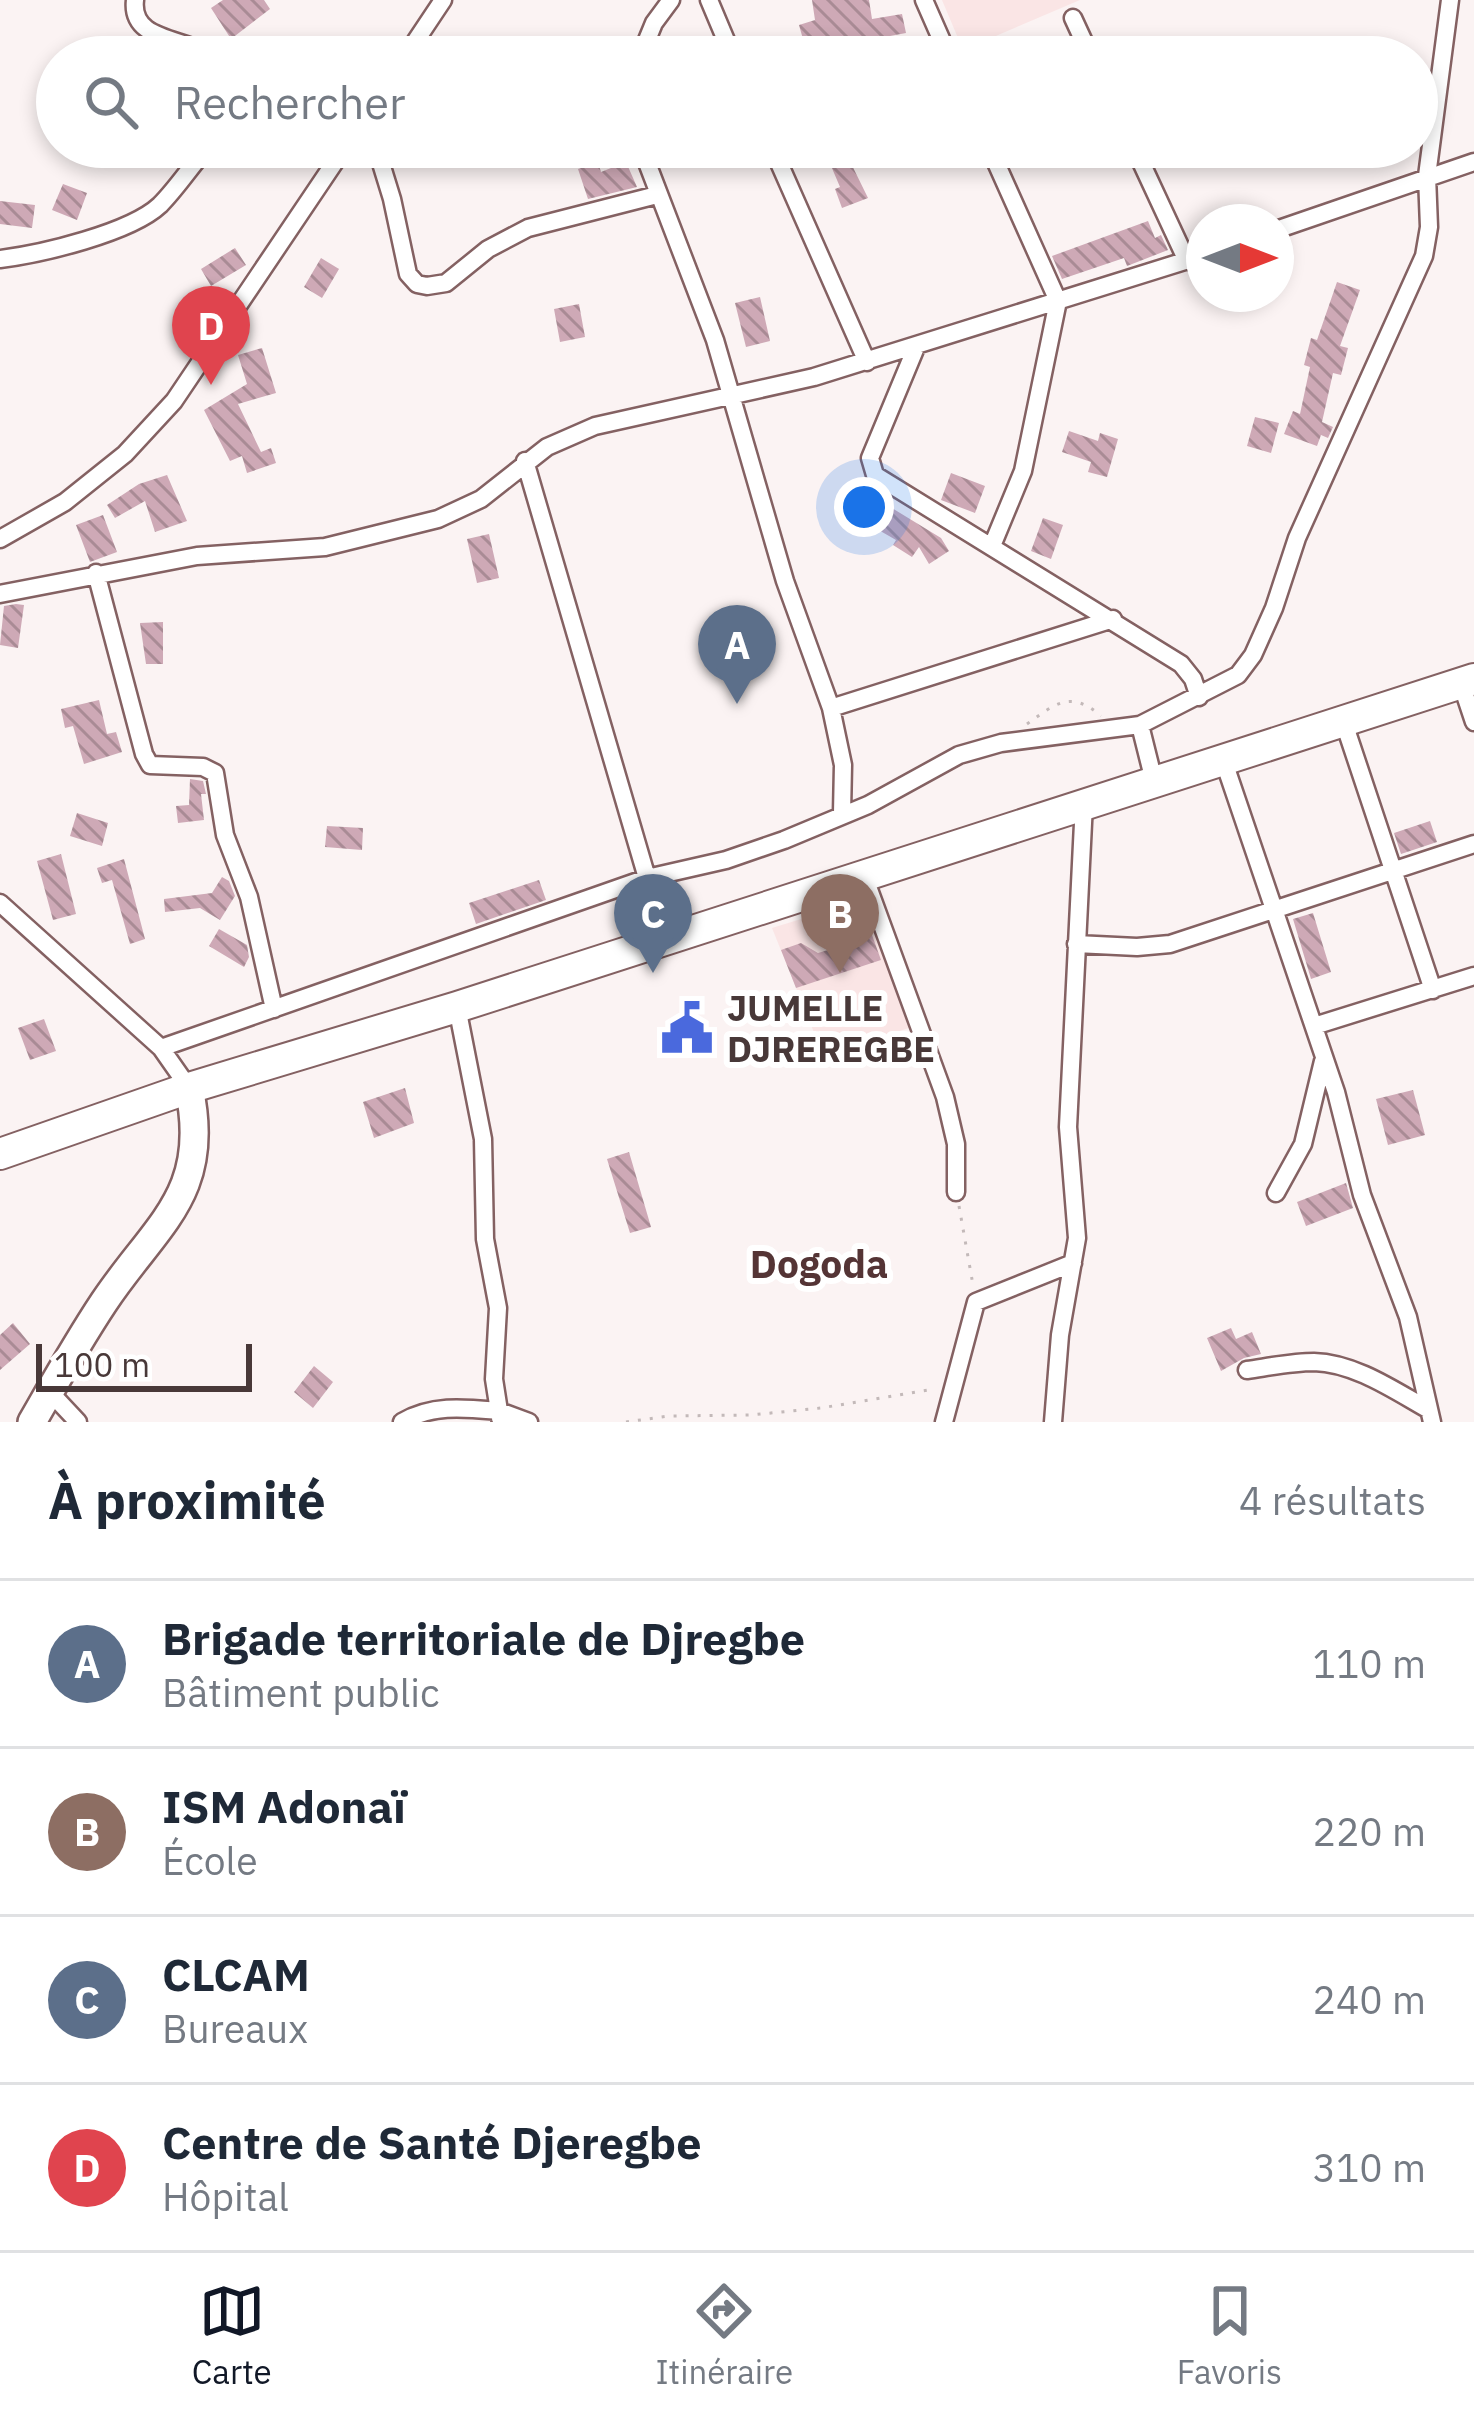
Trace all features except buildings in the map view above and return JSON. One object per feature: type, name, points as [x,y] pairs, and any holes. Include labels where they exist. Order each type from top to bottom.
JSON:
[{"type":"highway","points":[[0,1154],[189,1088],[457,1007],[1468,681]]},
{"type":"main road","points":[[32,1422],[105,1301],[169,1220],[187,1184],[196,1123],[189,1088]]},
{"type":"street","points":[[135,0],[134,16],[146,31],[165,36]]},
{"type":"street","points":[[419,36],[443,0]]},
{"type":"street","points":[[649,36],[671,0]]},
{"type":"street","points":[[709,0],[725,36]]},
{"type":"street","points":[[924,0],[940,36]]},
{"type":"street","points":[[1438,92],[1450,0]]},
{"type":"street","points":[[1073,18],[1081,36]]},
{"type":"street","points":[[1294,224],[1474,162]]},
{"type":"street","points":[[0,260],[119,227],[148,214],[189,168]]},
{"type":"street","points":[[1,535],[64,502],[110,466],[174,400],[329,168]]},
{"type":"street","points":[[382,168],[408,274],[428,286],[446,283],[488,249],[528,228],[657,195]]},
{"type":"street","points":[[648,168],[715,340],[785,581],[831,708],[843,764],[842,813]]},
{"type":"street","points":[[781,168],[867,362]]},
{"type":"street","points":[[992,546],[1023,471],[1058,301],[998,168]]},
{"type":"street","points":[[1145,168],[1186,240]]},
{"type":"street","points":[[161,1048],[647,878],[726,860],[868,805],[959,755],[1001,743],[1140,725],[1238,676],[1268,624],[1297,538],[1424,256],[1429,227],[1428,168]]},
{"type":"street","points":[[0,594],[197,556],[274,553],[374,537],[467,507],[525,461],[595,426],[867,362],[1186,261]]},
{"type":"street","points":[[917,345],[871,458],[871,469],[897,492],[1181,664],[1199,697]]},
{"type":"street","points":[[525,461],[647,878]]},
{"type":"street","points":[[96,573],[150,765],[203,767],[215,773],[225,835],[249,897],[274,1009]]},
{"type":"street","points":[[831,708],[1113,619]]},
{"type":"street","points":[[1468,681],[1474,722]]},
{"type":"street","points":[[1343,720],[1433,990]]},
{"type":"street","points":[[1140,725],[1154,781]]},
{"type":"street","points":[[1223,759],[1324,1054],[1362,1196],[1408,1317],[1431,1416]]},
{"type":"street","points":[[1053,1422],[1060,1335],[1077,1238],[1068,1127],[1084,803]]},
{"type":"street","points":[[1076,944],[1170,944],[1474,844]]},
{"type":"street","points":[[863,873],[945,1097],[956,1144],[956,1192]]},
{"type":"street","points":[[0,903],[161,1048],[189,1088]]},
{"type":"street","points":[[1314,1026],[1474,976]]},
{"type":"street","points":[[457,1007],[483,1139],[485,1239],[498,1308],[494,1379],[500,1417]]},
{"type":"street","points":[[1276,1193],[1303,1144],[1324,1054]]},
{"type":"street","points":[[944,1422],[976,1302],[1073,1263]]},
{"type":"street","points":[[1246,1370],[1313,1362],[1337,1365],[1383,1384],[1431,1416]]},
{"type":"street","points":[[1383,1384],[1421,1367]]},
{"type":"street","points":[[50,1391],[78,1422]]},
{"type":"street","points":[[402,1422],[450,1406],[529,1422]]},
{"type":"path","points":[[1001,743],[1038,716],[1075,700],[1085,702],[1116,729]]},
{"type":"path","points":[[956,1192],[976,1302]]},
{"type":"path","points":[[626,1422],[820,1408],[950,1388]]},
{"type":"shaded area","points":[[942,0],[1080,0],[996,36],[957,36]]},
{"type":"shaded area","points":[[863,900],[909,1028],[823,1055],[772,928]]},
{"type":"place","name":"Centre de Santé Djeregbe","points":[[211,385]]},
{"type":"place","name":"Brigade territoriale de Djregbe","points":[[737,704]]},
{"type":"place","name":"CLCAM","points":[[653,973]]},
{"type":"place","name":"ISM Adonaï","points":[[840,973]]},
{"type":"place","name":"JUMELLE DJREREGBE","points":[[687,1028]]},
{"type":"district","name":"Dogoda","points":[[819,1263]]}]
